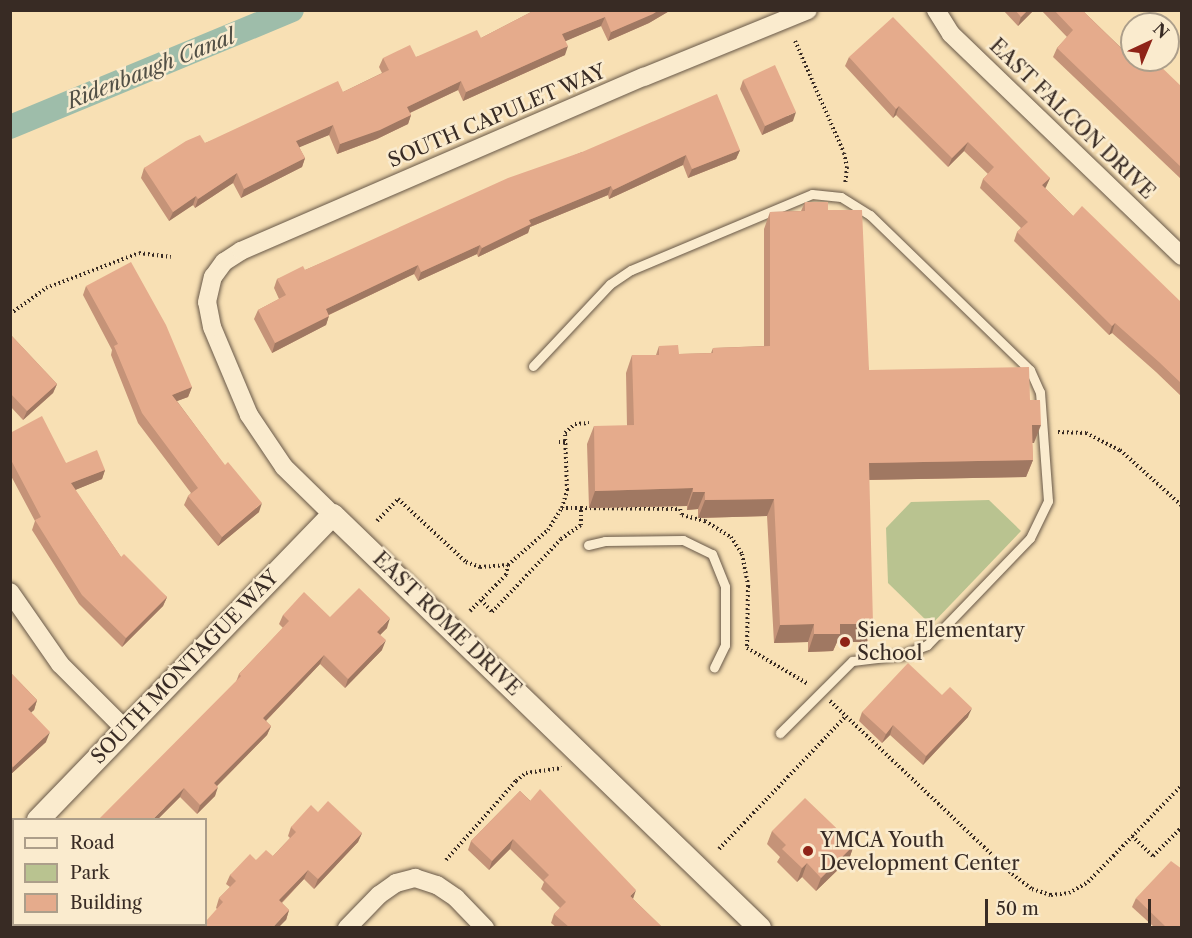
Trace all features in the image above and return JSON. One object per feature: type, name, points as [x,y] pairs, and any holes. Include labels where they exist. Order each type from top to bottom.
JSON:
[{"type":"street","name":"SOUTH CAPULET WAY","points":[[213,277],[224,262],[241,252],[644,76],[808,10]]},
{"type":"street","name":"EAST FALCON DRIVE","points":[[936,10],[951,34],[1182,256]]},
{"type":"street","name":"EAST ROME DRIVE","points":[[213,277],[207,302],[212,327],[249,415],[284,466],[760,927]]},
{"type":"street","name":"SOUTH MONTAGUE WAY","points":[[39,818],[333,515]]},
{"type":"street","points":[[10,592],[60,664],[125,729]]},
{"type":"street","points":[[347,927],[379,894],[396,883],[415,878],[436,885],[456,898],[485,927]]},
{"type":"lane","points":[[533,366],[610,284],[631,270],[812,194],[841,197],[870,215],[1030,370],[1040,392],[1048,501],[1030,538],[927,645],[902,655],[852,661],[780,733]]},
{"type":"lane","points":[[588,545],[605,541],[683,540],[712,554],[725,587],[725,645],[714,668]]},
{"type":"path","points":[[795,41],[844,153],[848,167],[841,197]]},
{"type":"path","points":[[10,314],[46,288],[139,253],[171,257]]},
{"type":"path","points":[[377,521],[398,499],[466,562],[480,567],[508,565],[548,530],[562,508],[567,490],[568,427],[589,423]]},
{"type":"path","points":[[1043,432],[1073,431],[1101,439],[1138,465],[1182,506]]},
{"type":"path","points":[[559,442],[566,442]]},
{"type":"path","points":[[481,600],[492,612],[561,539],[581,525],[581,508],[562,508]]},
{"type":"path","points":[[470,611],[506,575],[508,565]]},
{"type":"path","points":[[821,692],[1032,890],[1051,895],[1069,893],[1088,882],[1182,786]]},
{"type":"path","points":[[719,849],[846,716]]},
{"type":"path","points":[[446,860],[521,777],[562,768]]},
{"type":"path","points":[[1132,836],[1153,856],[1182,827]]},
{"type":"green space","points":[[989,500],[1021,531],[931,625],[888,583],[886,528],[911,502]]},
{"type":"building","points":[[535,10],[659,10],[611,32],[605,17],[562,34],[568,46],[466,92],[461,81],[407,107],[411,115],[380,130],[340,144],[333,125],[296,141],[305,158],[244,189],[237,173],[198,199],[196,196],[173,212],[144,168],[186,141],[200,135],[205,143],[338,81],[343,92],[389,70],[383,58],[410,45],[416,57],[477,30],[481,38]]},
{"type":"building","points":[[1015,10],[1028,10],[1021,17]]},
{"type":"building","points":[[1054,10],[1082,10],[1120,47],[1120,72],[1166,72],[1182,87],[1182,168],[1057,48],[1073,30]]},
{"type":"building","points":[[893,17],[1050,178],[1042,185],[1073,216],[1082,206],[1182,303],[1182,384],[1115,323],[1112,326],[1017,232],[1028,222],[983,179],[994,167],[968,142],[952,158],[899,106],[896,109],[849,57]]},
{"type":"building","points":[[775,65],[796,112],[765,126],[743,80]]},
{"type":"building","points":[[717,94],[740,150],[692,169],[686,155],[613,190],[611,186],[529,220],[531,224],[482,248],[480,245],[421,272],[418,265],[326,309],[329,316],[275,343],[258,310],[286,295],[277,279],[303,266],[305,270],[508,178],[582,152]]},
{"type":"building","points":[[805,202],[828,202],[828,210],[862,210],[869,370],[1029,367],[1030,400],[1040,400],[1041,425],[1032,425],[1033,460],[869,463],[873,624],[840,624],[840,634],[814,634],[814,624],[780,625],[774,499],[705,500],[705,492],[693,492],[693,488],[595,491],[594,426],[634,425],[632,355],[659,355],[659,346],[678,345],[679,354],[713,353],[713,348],[770,346],[770,212],[805,211]]},
{"type":"building","points":[[131,262],[166,325],[192,387],[172,395],[225,465],[228,462],[262,503],[222,537],[188,496],[198,488],[142,413],[114,346],[118,344],[86,286]]},
{"type":"building","points":[[10,334],[57,384],[27,411],[10,393]]},
{"type":"building","points":[[42,416],[66,463],[97,450],[105,470],[71,483],[121,557],[124,554],[167,597],[126,638],[82,595],[35,520],[41,517],[10,458],[10,433]]},
{"type":"building","points":[[359,588],[390,618],[377,632],[386,640],[348,679],[324,655],[263,718],[271,726],[214,783],[218,787],[200,805],[184,788],[154,818],[100,818],[241,676],[239,674],[289,621],[283,615],[304,592],[330,617]]},
{"type":"building","points":[[908,663],[942,695],[950,687],[972,708],[926,756],[893,725],[886,734],[862,712]]},
{"type":"building","points":[[10,672],[37,700],[28,709],[50,732],[13,767],[10,764]]},
{"type":"building","points":[[540,789],[636,890],[630,896],[662,927],[569,927],[554,914],[566,902],[544,880],[549,875],[513,839],[492,861],[471,841],[520,791],[530,801]]},
{"type":"building","name":"YMCA Youth Development Center","points":[[805,798],[854,845],[821,878],[807,863],[802,868],[782,849],[786,845],[772,831]]},
{"type":"building","points":[[328,801],[362,833],[318,879],[308,870],[279,900],[289,910],[273,927],[200,927],[207,926],[207,920],[223,902],[219,898],[236,881],[230,875],[250,854],[256,860],[266,850],[273,856],[296,832],[291,827],[311,805],[318,812]]},
{"type":"building","points":[[1171,861],[1182,869],[1182,927],[1166,927],[1136,898]]},
{"type":"building","points":[[12,908],[12,926],[66,926],[10,927],[10,910]]},
{"type":"waterway","name":"Ridenbaugh Canal","points":[[10,127],[292,10]]},
{"type":"place","name":"Siena Elementary School","points":[[845,642]]},
{"type":"place","name":"YMCA Youth Development Center","points":[[808,851]]}]
